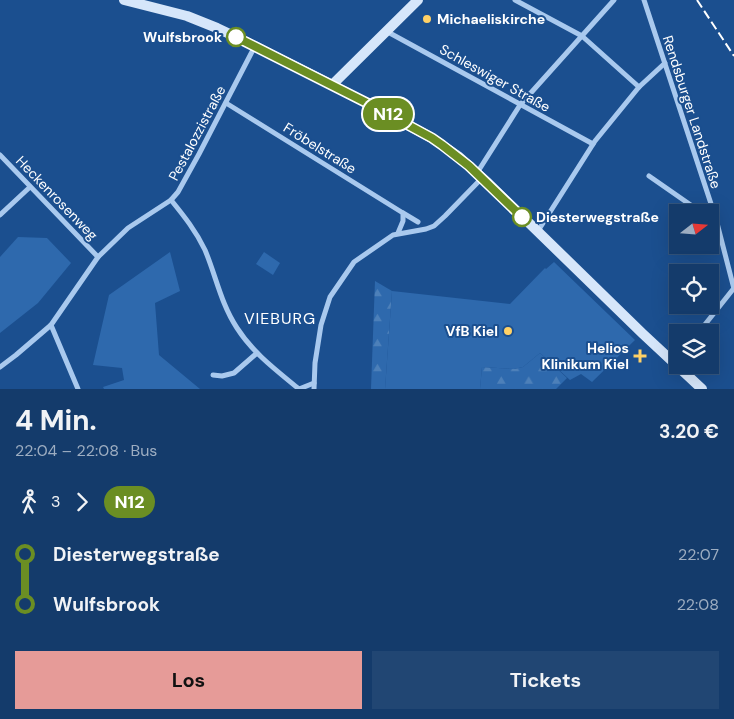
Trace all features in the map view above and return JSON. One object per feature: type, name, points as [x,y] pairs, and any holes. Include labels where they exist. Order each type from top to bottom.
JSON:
[{"type":"main road","points":[[124,0],[187,16],[217,28],[332,85],[432,138],[458,156],[480,175],[669,356]]},
{"type":"main road","points":[[332,85],[418,0]]},
{"type":"main road","points":[[687,374],[702,389]]},
{"type":"street","points":[[515,0],[582,36],[639,87]]},
{"type":"street","points":[[171,200],[193,227],[205,251],[224,302],[237,327],[256,353],[299,389],[314,386],[316,350],[321,325],[330,298],[354,262],[387,238],[398,233],[434,226],[445,216],[480,175],[520,105],[614,0]]},
{"type":"street","name":"Rendsburger Landstraße","points":[[644,0],[711,204]]},
{"type":"street","name":"Schleswiger Straße","points":[[386,31],[593,144]]},
{"type":"street","name":"Pestalozzistraße","points":[[0,367],[51,325],[98,257],[128,228],[171,200],[178,192],[255,46]]},
{"type":"street","points":[[538,231],[593,144],[639,87],[665,63]]},
{"type":"street","name":"Fröbelstraße","points":[[226,103],[418,222]]},
{"type":"street","name":"Heckenrosenweg","points":[[0,155],[98,257]]},
{"type":"street","points":[[649,176],[689,204]]},
{"type":"street","points":[[0,215],[30,187]]},
{"type":"street","points":[[398,233],[403,221],[403,213]]},
{"type":"street","name":"Rendsburger Landstraße","points":[[719,232],[734,288]]},
{"type":"street","points":[[705,324],[734,288]]},
{"type":"street","points":[[51,325],[78,389]]},
{"type":"street","points":[[213,375],[222,376],[234,373],[256,353]]},
{"type":"green space","points":[[18,237],[47,238],[71,263],[38,303],[0,333],[0,257]]},
{"type":"green space","points":[[170,252],[180,291],[155,303],[159,355],[200,389],[104,389],[103,387],[124,380],[122,368],[93,365],[109,295]]},
{"type":"green space","points":[[264,252],[280,263],[273,275],[256,264]]},
{"type":"green space","name":"VfB Kiel","points":[[554,262],[635,340],[592,382],[581,374],[570,380],[540,353],[523,367],[514,369],[482,367],[480,389],[385,389],[392,291],[510,304],[545,268]]},
{"type":"green space","points":[[375,281],[392,291],[385,389],[371,389]]},
{"type":"green space","points":[[540,353],[567,378],[556,389],[480,389],[482,367],[514,369],[523,367]]},
{"type":"railway","points":[[697,0],[734,56]]},
{"type":"bus line","name":"N12","points":[[236,37],[432,138],[469,166],[522,217]]},
{"type":"place","name":"Michaeliskirche","points":[[427,19]]},
{"type":"place","name":"Wulfsbrook","points":[[236,37]]},
{"type":"place","name":"Diesterwegstraße","points":[[522,217]]},
{"type":"place","name":"VfB Kiel","points":[[508,331]]},
{"type":"place","name":"Helios Klinikum Kiel","points":[[640,356]]},
{"type":"district","name":"VIEBURG","points":[[280,318]]}]
